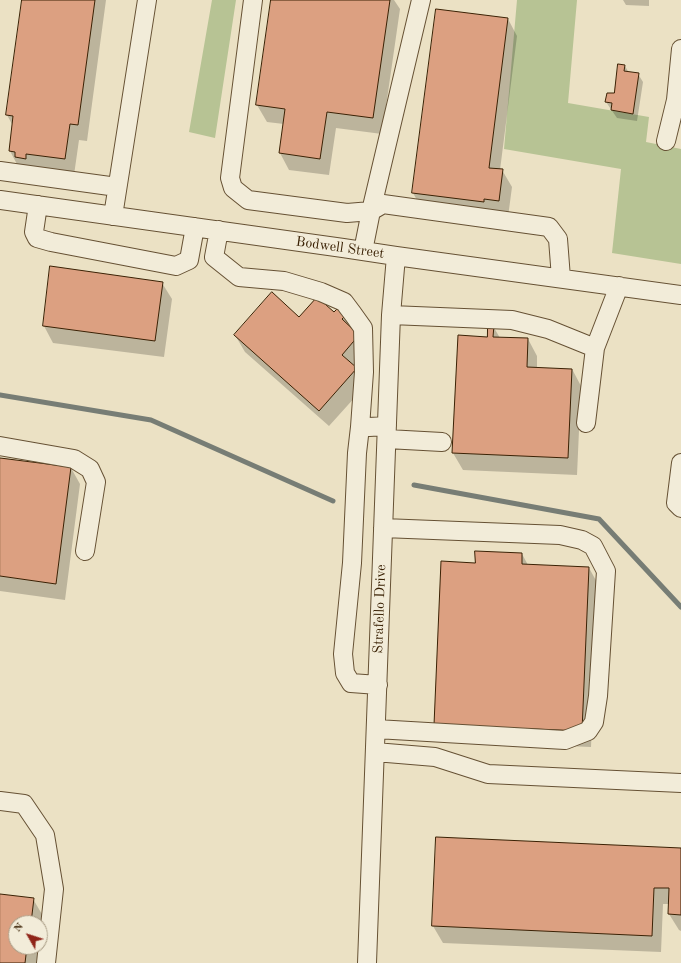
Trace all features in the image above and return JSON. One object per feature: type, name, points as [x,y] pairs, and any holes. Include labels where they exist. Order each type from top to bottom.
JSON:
[{"type":"street","points":[[113,216],[147,0]]},
{"type":"street","points":[[253,0],[230,178],[233,188],[248,200],[347,213],[371,212],[383,204],[549,227],[558,239],[561,278]]},
{"type":"street","points":[[363,251],[421,0]]},
{"type":"street","points":[[666,141],[676,100],[681,49]]},
{"type":"street","points":[[0,171],[117,187]]},
{"type":"street","name":"Bodwell Street","points":[[0,200],[681,295]]},
{"type":"street","points":[[38,205],[34,232],[37,238],[176,266],[189,260],[195,227]]},
{"type":"street","points":[[219,230],[214,257],[239,277],[284,281],[321,292],[344,302],[363,328],[364,372],[357,453],[352,563],[343,654],[345,673],[351,683],[378,685]]},
{"type":"street","name":"Strafello Drive","points":[[367,963],[391,315],[396,256]]},
{"type":"street","points":[[586,423],[595,348],[619,286]]},
{"type":"street","points":[[391,315],[512,320],[548,329],[595,348]]},
{"type":"street","points":[[360,427],[369,427],[387,433],[442,442]]},
{"type":"street","points":[[0,446],[74,459],[90,469],[96,482],[85,551]]},
{"type":"street","points":[[681,463],[676,503],[681,508]]},
{"type":"street","points":[[376,728],[565,740],[588,731],[594,722],[598,696],[606,571],[593,546],[582,540],[560,535],[383,528]]},
{"type":"street","points":[[375,752],[435,756],[488,774],[681,783]]},
{"type":"street","points":[[0,802],[24,804],[45,835],[54,889],[46,963]]},
{"type":"green space","points":[[212,0],[236,0],[215,138],[189,132]]},
{"type":"green space","points":[[517,0],[577,0],[568,103],[649,117],[646,142],[681,149],[681,264],[612,253],[621,169],[504,149]]},
{"type":"building","points":[[22,0],[95,0],[78,125],[70,124],[65,159],[26,154],[26,159],[15,157],[15,152],[9,151],[13,116],[6,115]]},
{"type":"building","points":[[271,0],[390,0],[373,118],[327,112],[320,159],[279,153],[285,109],[256,105]]},
{"type":"building","points":[[436,9],[508,18],[489,168],[503,169],[499,201],[484,199],[484,202],[412,193]]},
{"type":"building","points":[[618,64],[625,65],[624,71],[639,73],[633,114],[611,110],[612,103],[605,102],[607,93],[614,93]]},
{"type":"building","points":[[50,266],[163,282],[155,341],[43,326]]},
{"type":"building","points":[[272,292],[299,317],[317,297],[334,312],[337,309],[345,316],[342,319],[359,335],[342,355],[357,368],[319,411],[234,335]]},
{"type":"building","points":[[488,325],[494,325],[493,337],[528,338],[527,367],[572,369],[568,458],[452,453],[458,335],[487,337]]},
{"type":"building","points":[[0,458],[71,467],[56,584],[0,576]]},
{"type":"building","points":[[475,551],[522,553],[522,564],[589,567],[582,731],[434,725],[441,561],[475,563]]},
{"type":"building","points":[[436,837],[681,848],[681,915],[668,914],[669,888],[654,888],[652,936],[432,926]]},
{"type":"building","points":[[0,894],[34,898],[32,915],[8,915],[8,955],[26,955],[25,963],[0,963]]},
{"type":"waterway","points":[[0,395],[151,420],[333,501]]},
{"type":"waterway","points":[[414,485],[599,519],[681,607]]}]
